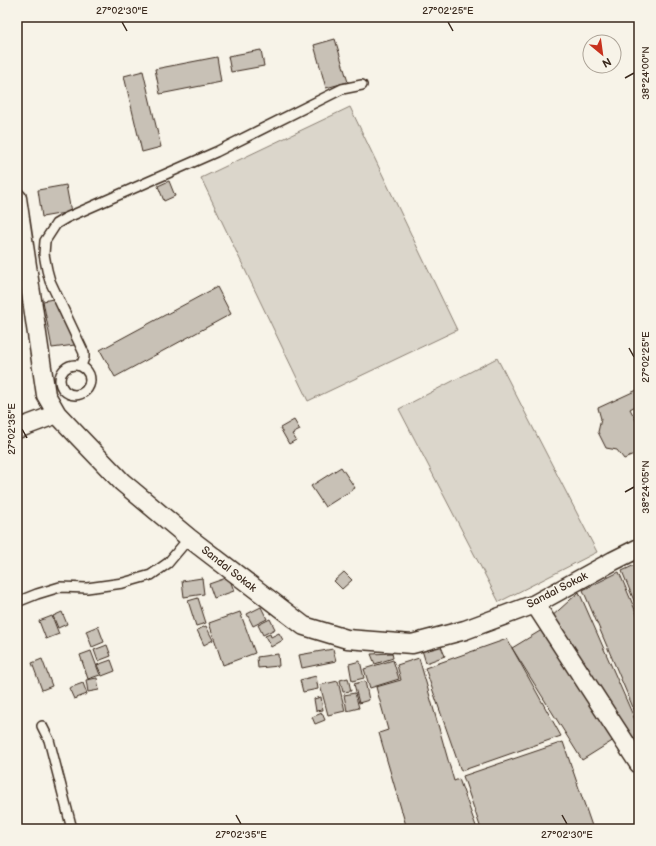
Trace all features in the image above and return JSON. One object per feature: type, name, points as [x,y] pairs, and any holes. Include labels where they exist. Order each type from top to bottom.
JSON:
[{"type":"street","name":"Sandal Sokak","points":[[17,198],[53,385],[46,395],[57,414],[122,482],[189,538],[304,626],[347,639],[412,644],[465,630],[535,604],[639,548]]},
{"type":"street","points":[[17,428],[57,414]]},
{"type":"street","points":[[535,604],[639,764]]},
{"type":"lane","points":[[81,366],[84,353],[50,281],[44,254],[45,241],[56,224],[66,218],[216,152],[342,89],[362,85]]},
{"type":"lane","points":[[76,365],[85,369],[90,378],[88,388],[76,395],[53,385],[67,368],[76,365]]},
{"type":"lane","points":[[17,602],[60,587],[87,588],[123,583],[151,575],[168,564],[189,538]]},
{"type":"lane","points":[[42,726],[49,740],[72,829]]},
{"type":"shaded area","points":[[350,107],[457,330],[308,401],[201,178]]},
{"type":"shaded area","points":[[497,358],[597,552],[499,602],[399,409]]},
{"type":"building","points":[[335,39],[348,82],[326,88],[314,45]]},
{"type":"building","points":[[261,50],[264,66],[231,72],[228,56]]},
{"type":"building","points":[[217,57],[221,82],[160,94],[155,69]]},
{"type":"building","points":[[143,71],[161,147],[142,152],[124,76]]},
{"type":"building","points":[[169,181],[175,196],[164,201],[158,186]]},
{"type":"building","points":[[66,185],[71,212],[42,217],[38,190]]},
{"type":"building","points":[[217,287],[231,314],[115,377],[100,350]]},
{"type":"building","points":[[53,299],[75,345],[52,348],[43,301]]},
{"type":"building","points":[[637,390],[639,404],[630,409],[639,426],[639,453],[624,459],[617,450],[606,448],[598,432],[601,419],[598,408]]},
{"type":"building","points":[[294,420],[300,430],[292,434],[296,440],[289,444],[280,428]]},
{"type":"building","points":[[341,467],[355,488],[325,507],[311,486]]},
{"type":"building","points":[[639,563],[639,613],[622,571]]},
{"type":"building","points":[[344,572],[352,580],[342,589],[334,581]]},
{"type":"building","points":[[619,572],[639,619],[639,710],[635,712],[583,590]]},
{"type":"building","points":[[229,577],[234,591],[214,598],[209,584]]},
{"type":"building","points":[[202,578],[204,594],[184,597],[182,581]]},
{"type":"building","points":[[579,592],[639,729],[639,736],[627,741],[550,618]]},
{"type":"building","points":[[198,598],[206,623],[196,626],[188,601]]},
{"type":"building","points":[[261,607],[267,619],[253,626],[247,614]]},
{"type":"building","points":[[62,612],[67,624],[58,628],[53,616]]},
{"type":"building","points":[[240,612],[255,653],[223,665],[209,623]]},
{"type":"building","points":[[52,616],[59,634],[46,639],[39,621]]},
{"type":"building","points":[[270,619],[275,629],[263,635],[258,625]]},
{"type":"building","points":[[98,626],[104,642],[92,647],[86,631]]},
{"type":"building","points":[[206,626],[213,640],[204,645],[197,630]]},
{"type":"building","points":[[545,628],[614,740],[582,760],[512,648]]},
{"type":"building","points":[[279,633],[283,640],[271,647],[265,636],[270,634],[271,637]]},
{"type":"building","points":[[507,639],[561,736],[461,771],[425,668]]},
{"type":"building","points":[[440,644],[445,656],[426,663],[422,650]]},
{"type":"building","points":[[107,645],[111,656],[98,661],[94,650]]},
{"type":"building","points":[[333,649],[336,661],[302,668],[299,655]]},
{"type":"building","points":[[91,651],[100,675],[88,679],[80,655]]},
{"type":"building","points":[[392,653],[393,658],[375,664],[371,654]]},
{"type":"building","points":[[278,654],[279,666],[258,668],[257,657]]},
{"type":"building","points":[[419,658],[454,781],[459,779],[477,829],[407,829],[379,733],[388,730],[376,687],[401,680],[397,665]]},
{"type":"building","points":[[42,659],[52,686],[42,690],[32,663]]},
{"type":"building","points":[[111,660],[115,671],[102,676],[97,665]]},
{"type":"building","points":[[393,660],[399,679],[370,688],[364,669]]},
{"type":"building","points":[[360,661],[364,678],[352,681],[349,664]]},
{"type":"building","points":[[316,676],[318,689],[303,692],[300,680]]},
{"type":"building","points":[[97,678],[99,690],[88,692],[86,680]]},
{"type":"building","points":[[348,678],[351,691],[343,692],[340,680]]},
{"type":"building","points":[[338,681],[345,711],[328,715],[320,685]]},
{"type":"building","points":[[365,681],[369,700],[359,703],[354,684]]},
{"type":"building","points":[[83,683],[87,694],[74,699],[69,688]]},
{"type":"building","points":[[355,693],[359,708],[347,711],[344,695]]},
{"type":"building","points":[[321,697],[323,710],[316,711],[314,699]]},
{"type":"building","points":[[322,713],[325,720],[315,724],[312,717]]},
{"type":"building","points":[[563,742],[593,829],[481,829],[463,776]]}]
